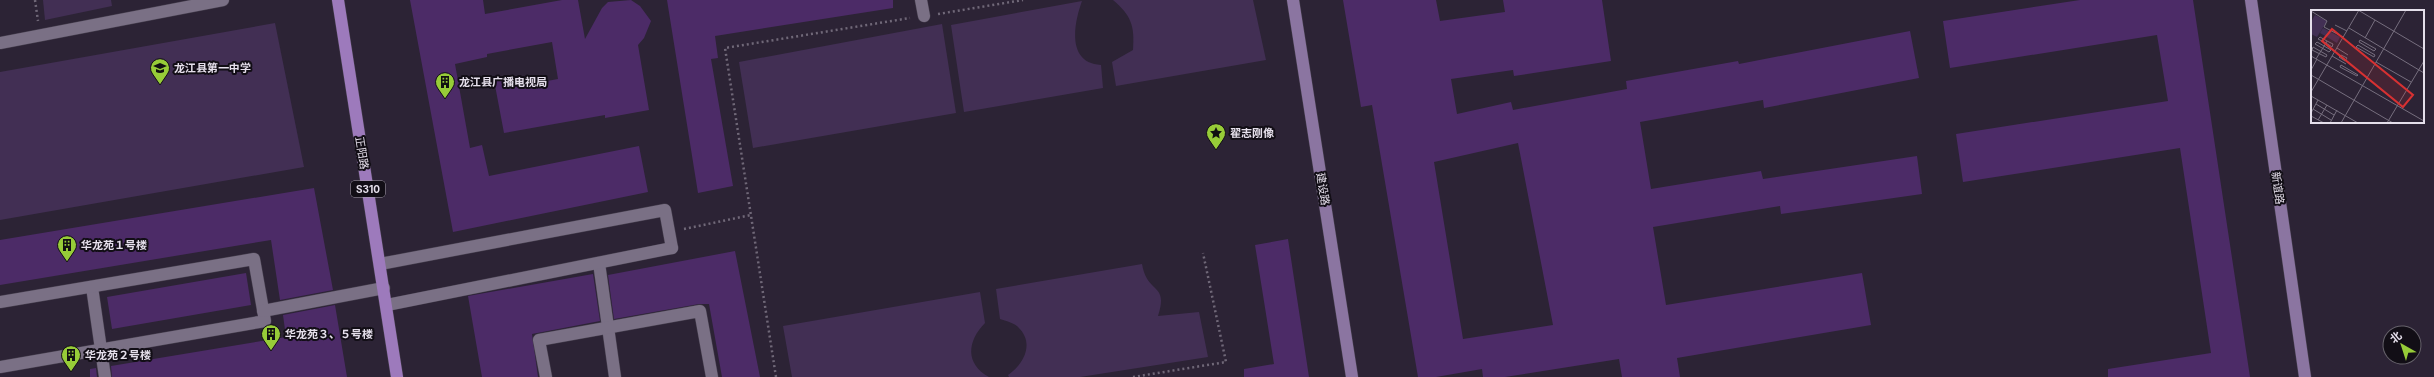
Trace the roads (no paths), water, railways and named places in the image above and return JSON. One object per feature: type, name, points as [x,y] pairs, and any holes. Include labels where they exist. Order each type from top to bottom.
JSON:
[{"type":"main road","name":"正阳路","points":[[338,0],[387,305],[397,377]]},
{"type":"street","points":[[0,43],[223,0]]},
{"type":"street","points":[[921,0],[924,16]]},
{"type":"street","name":"建设路","points":[[1294,0],[1352,377]]},
{"type":"street","name":"新谊路","points":[[2251,0],[2305,377]]},
{"type":"street","points":[[380,264],[665,210],[672,248]]},
{"type":"street","points":[[669,232],[672,248]]},
{"type":"street","points":[[387,305],[672,248]]},
{"type":"street","points":[[0,302],[254,259],[264,321],[0,367]]},
{"type":"street","points":[[599,262],[615,377]]},
{"type":"street","points":[[92,287],[104,377]]},
{"type":"street","points":[[263,311],[384,288]]},
{"type":"street","points":[[546,377],[539,340],[700,311],[712,377]]},
{"type":"place","name":"龙江县第一中学","points":[[160,85]]},
{"type":"place","name":"龙江县广播电视局","points":[[445,99]]},
{"type":"place","name":"翟志刚像","points":[[1216,150]]},
{"type":"place","name":"华龙苑１号楼","points":[[67,262]]},
{"type":"place","name":"华龙苑３、５号楼","points":[[271,351]]},
{"type":"place","name":"华龙苑２号楼","points":[[71,372]]}]
